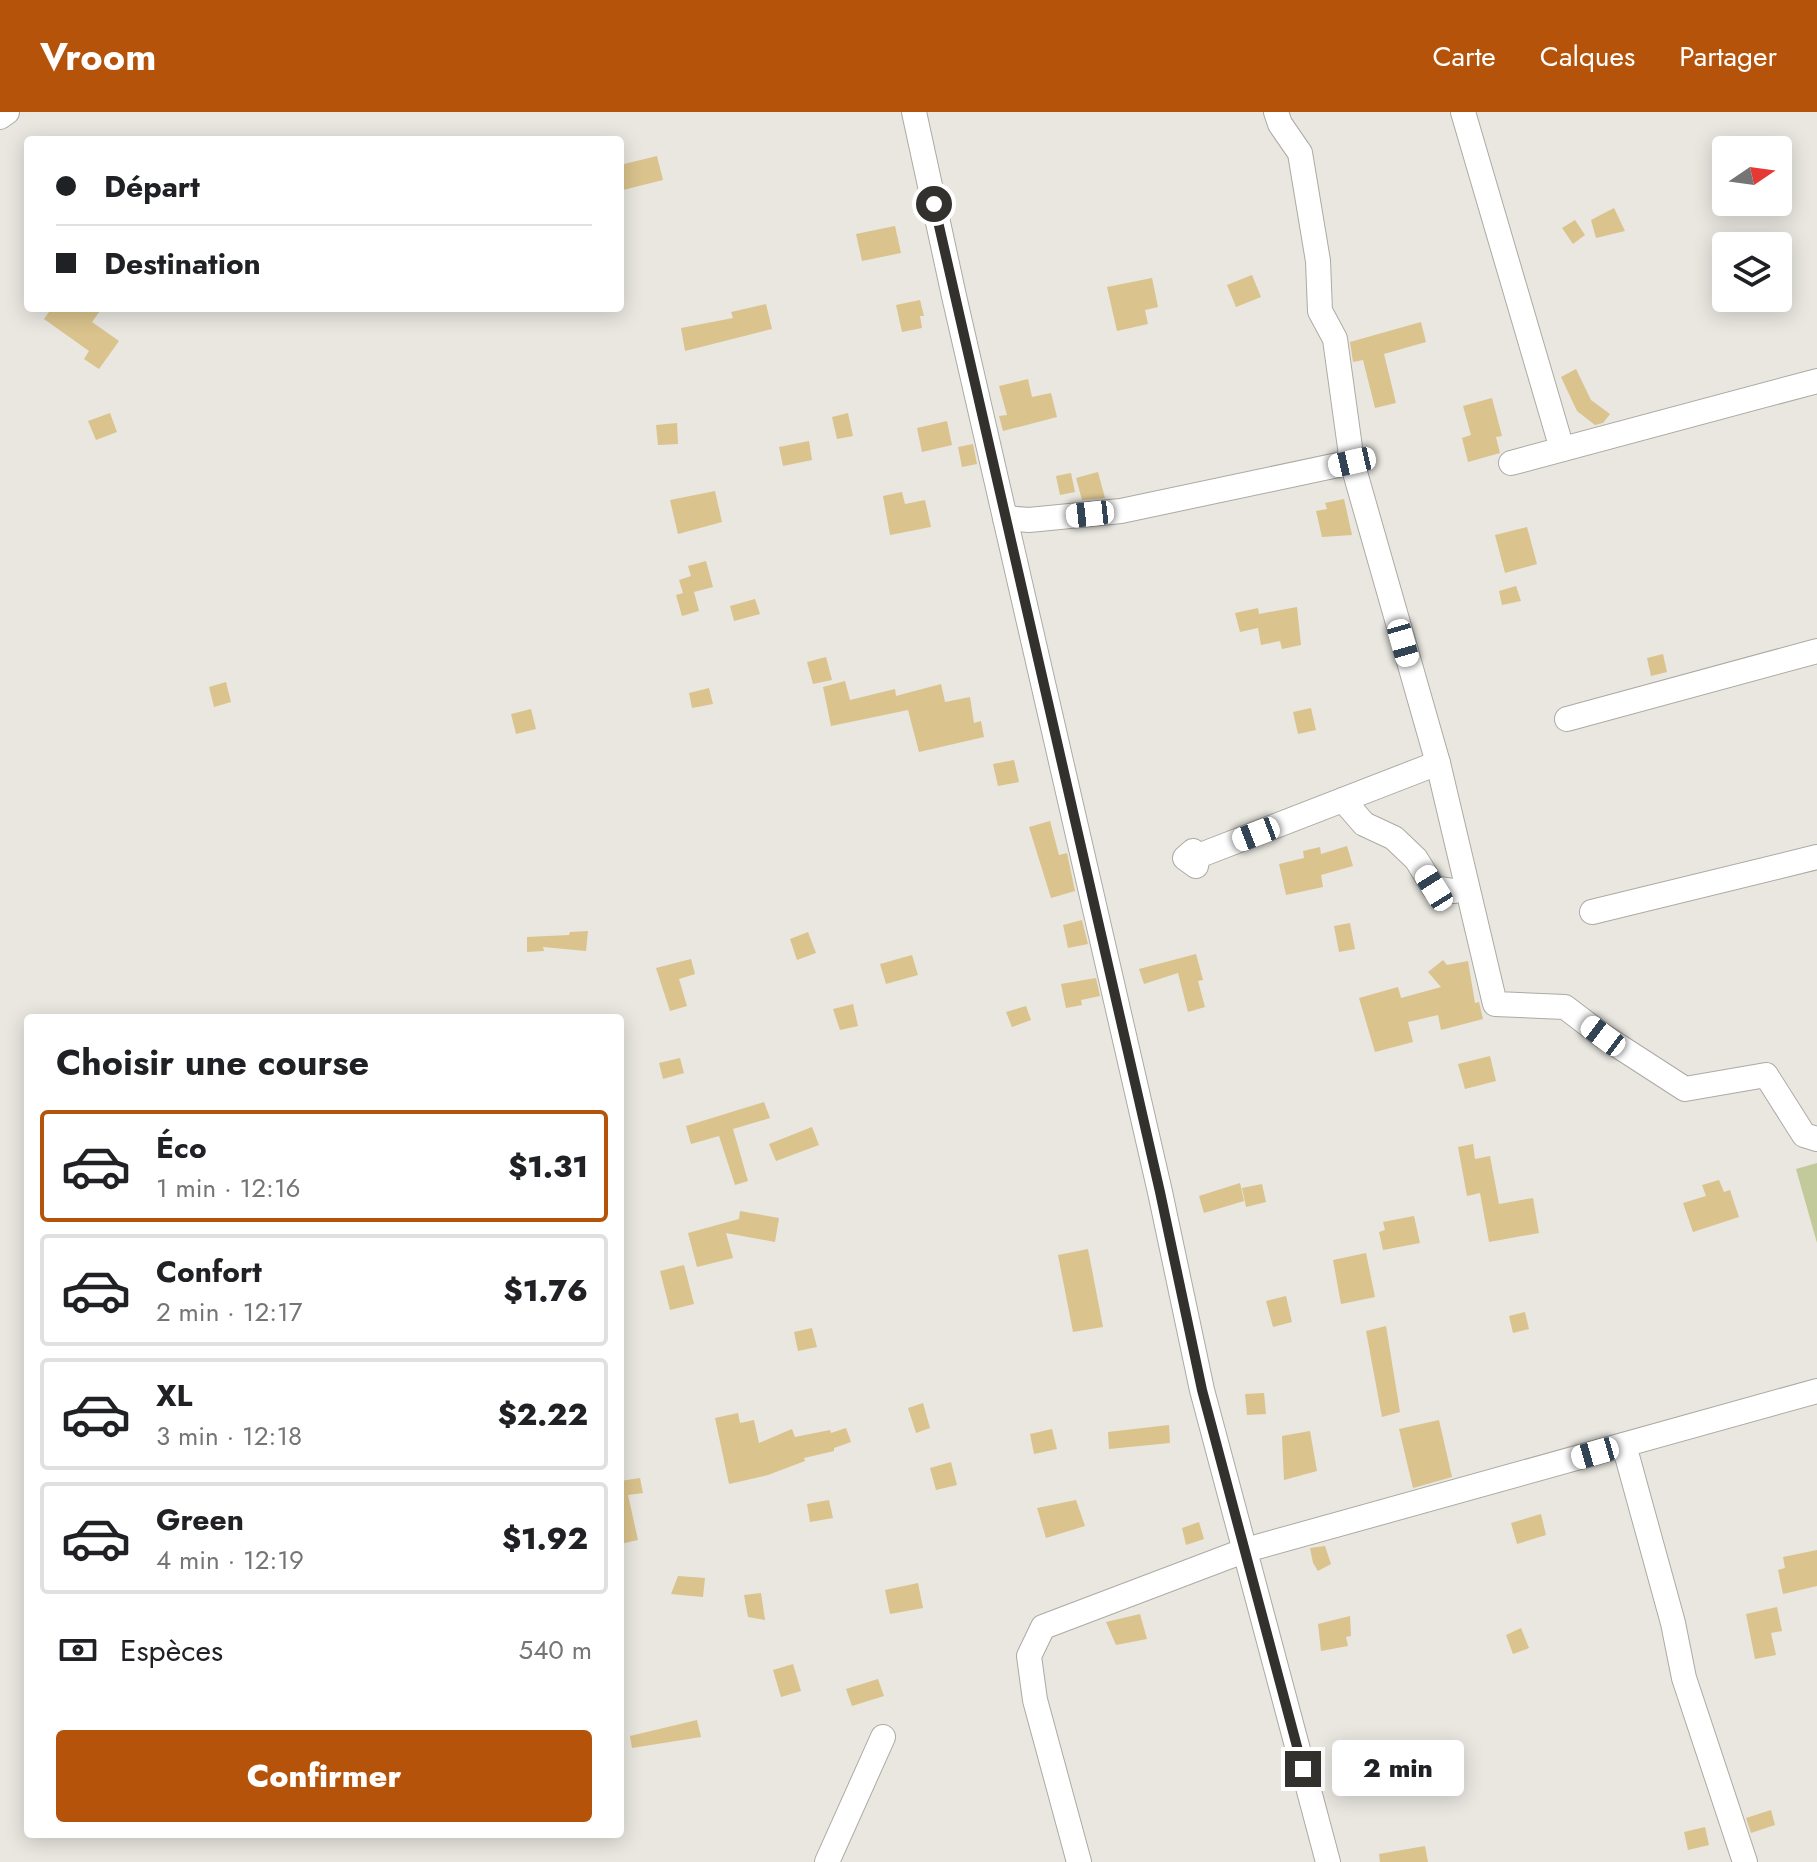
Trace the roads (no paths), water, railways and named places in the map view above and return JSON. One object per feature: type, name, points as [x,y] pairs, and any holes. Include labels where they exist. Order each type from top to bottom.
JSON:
[{"type":"street","points":[[0,117],[7,112]]},
{"type":"street","points":[[914,112],[1160,1192],[1202,1390],[1328,1862]]},
{"type":"street","points":[[1276,112],[1280,124],[1300,153],[1318,261],[1320,311],[1335,339],[1352,462],[1438,763],[1495,1004],[1565,1007],[1603,1036],[1685,1089],[1766,1075],[1804,1135],[1817,1139]]},
{"type":"street","points":[[1463,112],[1562,449]]},
{"type":"street","points":[[1511,463],[1817,381]]},
{"type":"street","points":[[1005,518],[1029,520],[1121,511],[1352,462]]},
{"type":"street","points":[[1567,719],[1817,651]]},
{"type":"street","points":[[1198,856],[1438,763]]},
{"type":"street","points":[[1343,800],[1364,824],[1394,838],[1416,859],[1434,888],[1454,891],[1467,888]]},
{"type":"street","points":[[1592,912],[1817,857]]},
{"type":"street","points":[[1079,1862],[1035,1700],[1029,1656],[1043,1627],[1246,1550],[1817,1391]]},
{"type":"street","points":[[1624,1445],[1673,1623],[1684,1678],[1745,1862]]},
{"type":"street","points":[[827,1862],[883,1737]]}]
